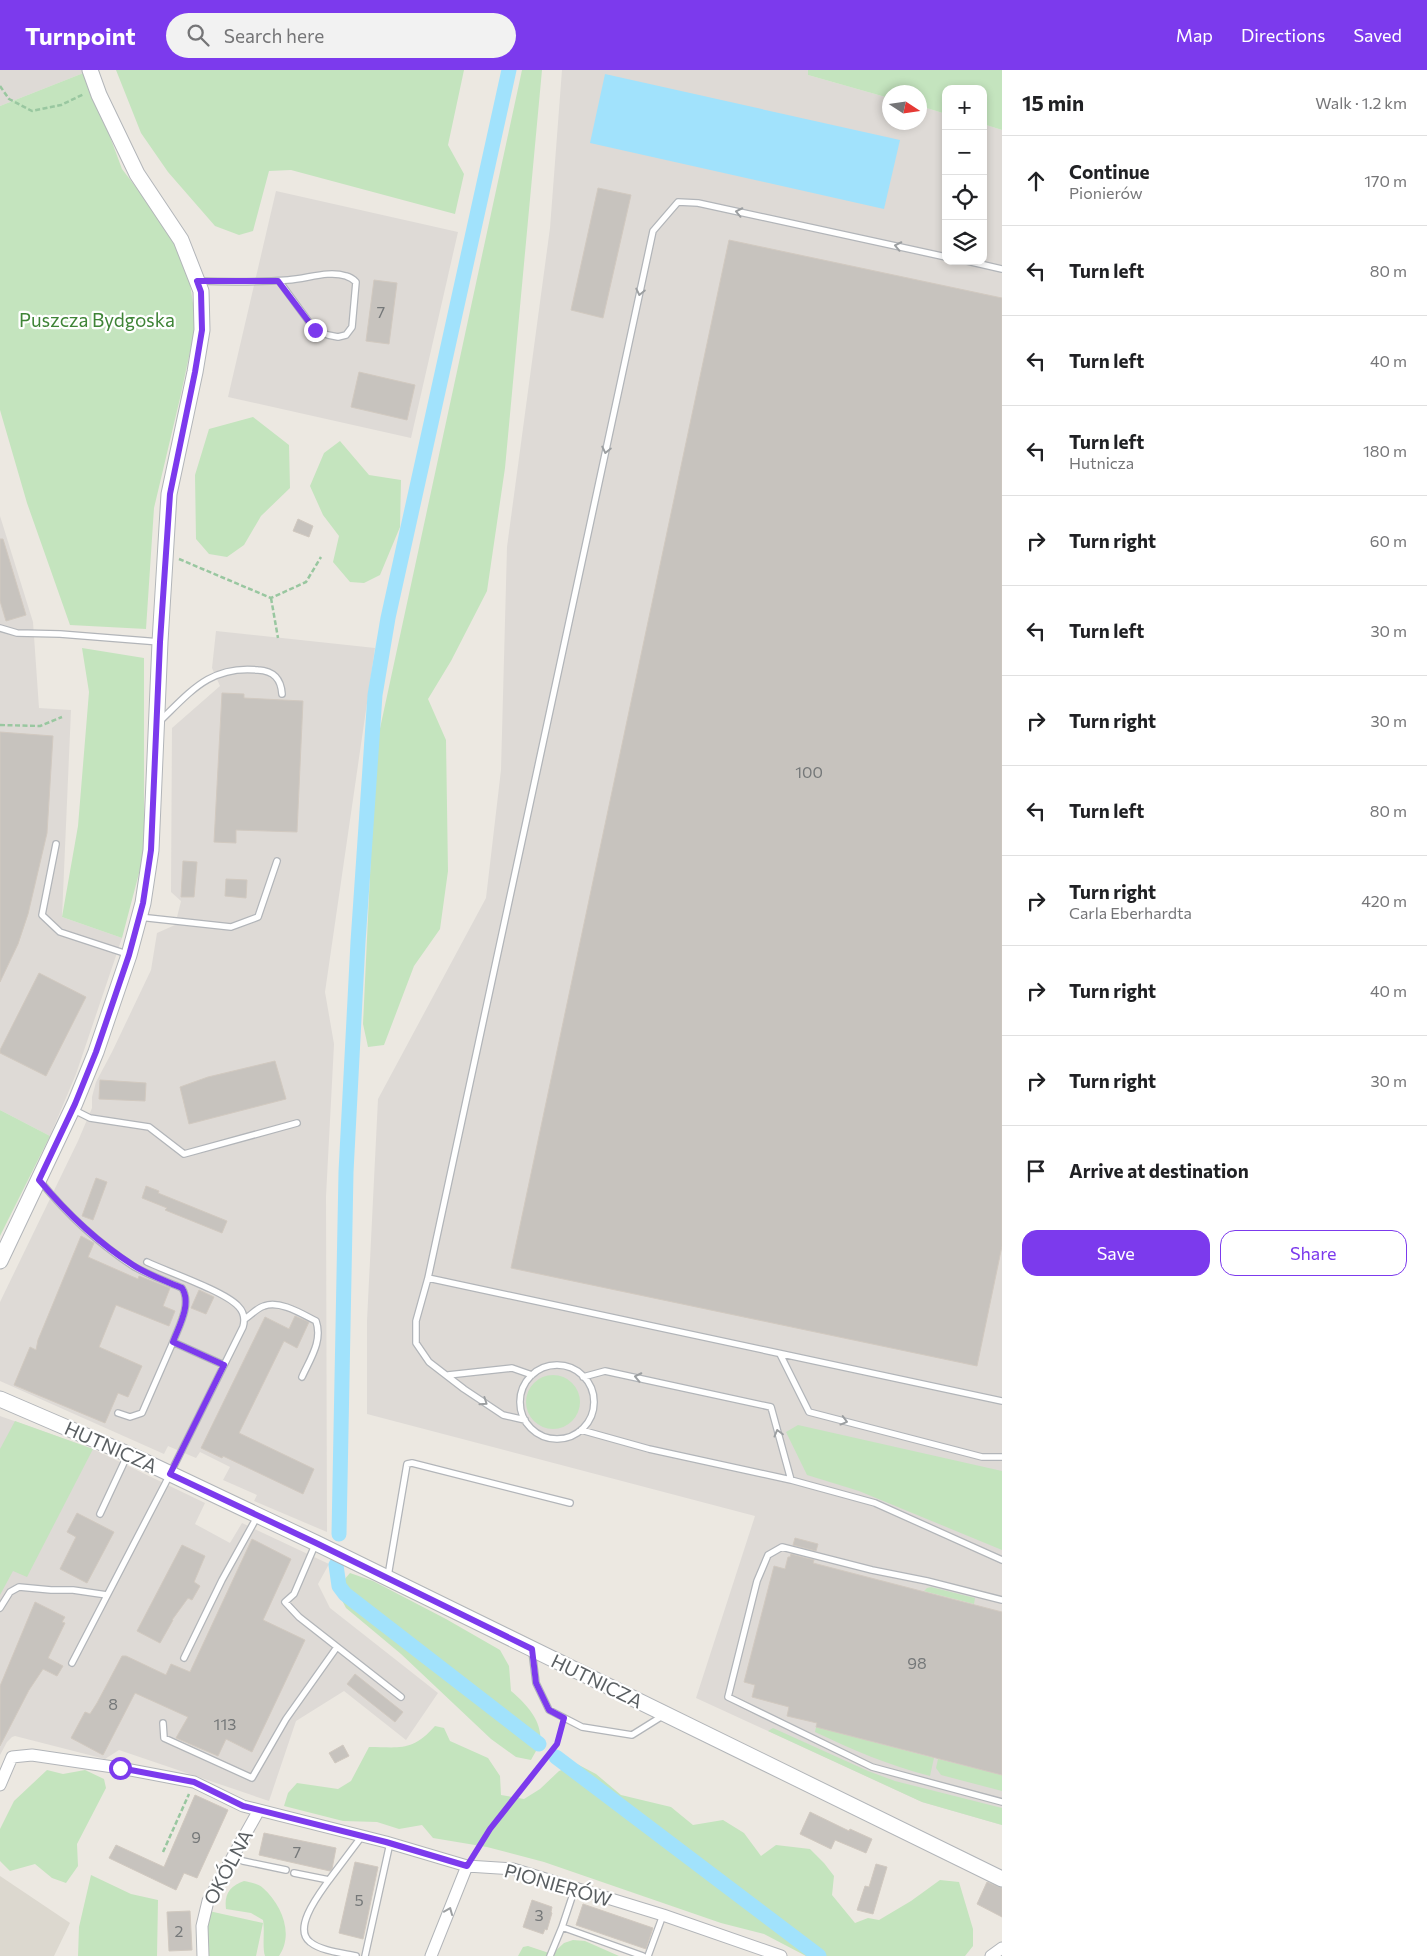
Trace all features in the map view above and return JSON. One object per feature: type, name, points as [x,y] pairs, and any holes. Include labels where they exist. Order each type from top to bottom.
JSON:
[{"type":"street","points":[[0,1261],[72,1109],[96,1052],[129,955],[139,917],[151,850],[160,642],[170,494],[202,330],[201,292],[181,240],[137,174],[96,88],[90,70]]},
{"type":"street","name":"HUTNICZA","points":[[0,1399],[128,1454],[258,1515],[1002,1879]]},
{"type":"street","name":"PIONIERÓW","points":[[0,1784],[12,1757],[32,1755],[120,1768],[194,1782],[230,1800],[259,1810],[390,1843],[467,1866],[513,1869],[663,1915],[781,1956]]},
{"type":"street","name":"OKÓLNA","points":[[202,1956],[204,1912],[208,1901],[259,1810]]},
{"type":"street","points":[[432,1956],[467,1866]]},
{"type":"street","points":[[991,1956],[1002,1948]]},
{"type":"lane","points":[[525,1420],[503,1415],[429,1362],[416,1343],[416,1321],[428,1278],[653,232],[678,202],[698,203],[942,256]]},
{"type":"lane","points":[[984,265],[1002,269]]},
{"type":"lane","points":[[197,281],[278,281],[327,275],[347,276],[356,282],[352,327],[346,335],[338,337],[315,330],[278,281]]},
{"type":"lane","points":[[0,628],[16,633],[60,634],[160,642]]},
{"type":"lane","points":[[156,724],[191,691],[207,679],[226,671],[243,668],[264,670],[274,674],[282,683],[282,694]]},
{"type":"lane","points":[[56,844],[42,915],[60,932],[129,955]]},
{"type":"lane","points":[[139,917],[232,927],[258,917],[277,861]]},
{"type":"lane","points":[[72,1109],[90,1118],[149,1127],[184,1154],[297,1123]]},
{"type":"lane","points":[[39,1180],[60,1205],[90,1232],[134,1266],[182,1288],[186,1294],[187,1302],[173,1342],[142,1414],[130,1417],[118,1414]]},
{"type":"lane","points":[[147,1262],[226,1296],[238,1307],[245,1319]]},
{"type":"lane","points":[[428,1278],[1002,1401]]},
{"type":"lane","points":[[72,1663],[170,1474],[243,1327],[245,1319],[263,1306],[272,1304],[316,1321],[319,1330],[318,1340],[302,1377]]},
{"type":"lane","points":[[173,1342],[224,1365]]},
{"type":"lane","points":[[780,1354],[809,1412],[982,1458],[1002,1457]]},
{"type":"lane","points":[[555,1365],[568,1366],[583,1376],[588,1381],[593,1392],[594,1405],[592,1416],[581,1430],[565,1439],[553,1439],[542,1436],[532,1430],[525,1420],[521,1409],[520,1397],[524,1385],[532,1375],[543,1368],[555,1365]]},
{"type":"lane","points":[[448,1375],[512,1368],[532,1375]]},
{"type":"lane","points":[[583,1376],[606,1371],[771,1407],[791,1480]]},
{"type":"lane","points":[[581,1430],[649,1449],[791,1480],[875,1503],[1002,1560]]},
{"type":"lane","points":[[100,1514],[128,1454]]},
{"type":"lane","points":[[388,1578],[407,1464],[412,1463],[570,1502]]},
{"type":"lane","points":[[184,1658],[222,1580],[258,1515]]},
{"type":"lane","points":[[316,1543],[294,1594],[286,1602],[299,1617],[401,1697]]},
{"type":"lane","points":[[1002,1600],[927,1581],[872,1570],[782,1546],[768,1555],[757,1582],[728,1697],[872,1767],[1002,1802]]},
{"type":"lane","points":[[0,1608],[10,1592],[19,1587],[73,1590],[107,1595]]},
{"type":"lane","points":[[164,1723],[164,1738],[252,1778],[286,1719],[337,1647]]},
{"type":"lane","points":[[532,1649],[536,1683],[549,1710],[582,1727],[632,1735],[666,1714]]},
{"type":"lane","points":[[356,1956],[318,1946],[310,1942],[304,1935],[305,1923],[310,1909],[362,1836]]},
{"type":"lane","points":[[365,1956],[390,1843]]},
{"type":"lane","points":[[234,1856],[244,1861],[286,1870]]},
{"type":"lane","points":[[294,1872],[329,1880]]},
{"type":"lane","points":[[550,1956],[575,1888]]},
{"type":"lane","points":[[648,1956],[663,1915]]},
{"type":"lane","points":[[562,1927],[643,1956]]},
{"type":"path","points":[[0,86],[10,99],[32,112],[60,105],[96,88]]},
{"type":"path","points":[[166,554],[271,598],[306,582],[321,557]]},
{"type":"path","points":[[271,598],[278,638]]},
{"type":"path","points":[[0,725],[40,726],[62,717]]},
{"type":"path","points":[[467,1866],[490,1829],[557,1744],[564,1718]]},
{"type":"path","points":[[163,1852],[194,1782]]},
{"type":"shaded area","points":[[0,70],[85,70],[86,72],[0,106]]},
{"type":"shaded area","points":[[562,70],[808,70],[808,75],[882,96],[882,130],[927,130],[927,108],[942,113],[942,265],[987,265],[987,125],[1002,130],[1002,1825],[922,1802],[696,1698],[755,1516],[367,1414],[367,1321],[378,1099],[486,898],[501,770],[507,547],[550,228]]},
{"type":"shaded area","points":[[276,191],[458,232],[411,438],[228,397]]},
{"type":"shaded area","points":[[0,516],[33,622],[39,708],[71,710],[62,917],[122,938],[76,1074],[50,1136],[0,1110]]},
{"type":"shaded area","points":[[216,631],[375,648],[325,992],[334,1044],[326,1196],[327,1532],[254,1501],[257,1495],[223,1480],[230,1467],[200,1452],[196,1458],[168,1446],[164,1454],[0,1381],[0,1302],[78,1141],[92,1108],[92,1097],[96,1082],[151,970],[157,933],[175,925],[181,901],[171,892],[172,728],[220,686],[212,668]]},
{"type":"shaded area","points":[[0,1416],[93,1449],[205,1503],[195,1524],[230,1543],[242,1523],[329,1564],[318,1584],[330,1608],[438,1693],[406,1740],[344,1691],[296,1721],[269,1801],[119,1750],[105,1759],[15,1736],[7,1742],[0,1755]]},
{"type":"shaded area","points":[[0,1876],[70,1923],[54,1956],[0,1956]]},
{"type":"green space","points":[[116,70],[464,70],[448,145],[464,174],[455,214],[291,170],[269,171],[253,231],[239,235],[215,226],[168,172],[141,133]]},
{"type":"green space","points":[[522,70],[542,70],[505,468],[487,591],[451,661],[428,699],[446,740],[448,871],[440,929],[414,966],[384,1045],[368,1047],[363,1024],[376,747]]},
{"type":"green space","points":[[808,70],[1002,70],[1002,130],[987,125],[987,85],[942,85],[942,113],[927,108],[927,85],[882,85],[882,96],[808,75]]},
{"type":"green space","name":"Puszcza Bydgoska","points":[[86,72],[122,169],[185,251],[196,323],[154,508],[146,629],[70,625],[27,503],[0,410],[0,106]]},
{"type":"green space","points":[[253,417],[289,445],[290,488],[261,516],[244,545],[227,557],[209,554],[196,539],[195,475],[209,429]]},
{"type":"green space","points":[[340,441],[369,475],[401,480],[400,527],[380,575],[364,583],[350,582],[333,562],[339,536],[323,515],[310,486],[324,453]]},
{"type":"green space","points":[[82,648],[144,658],[144,854],[122,938],[62,917],[78,826],[89,692]]},
{"type":"green space","points":[[0,1110],[50,1136],[0,1236]]},
{"type":"green space","points":[[553,1375],[572,1383],[580,1402],[572,1421],[553,1429],[534,1421],[526,1402],[534,1383]]},
{"type":"green space","points":[[15,1421],[93,1449],[27,1577],[13,1571],[0,1595],[0,1449]]},
{"type":"green space","points":[[798,1425],[1002,1471],[1002,1550],[859,1491],[807,1475],[786,1432]]},
{"type":"green space","points":[[350,1573],[373,1581],[500,1650],[509,1666],[511,1691],[530,1710],[539,1727],[540,1740],[531,1760],[516,1757],[491,1739],[401,1654],[346,1608],[336,1589]]},
{"type":"green space","points":[[931,1587],[975,1598],[974,1604],[924,1591]]},
{"type":"green space","points":[[435,1726],[444,1728],[450,1741],[488,1758],[500,1776],[501,1795],[524,1799],[540,1789],[559,1771],[577,1764],[596,1774],[621,1795],[671,1807],[693,1825],[723,1820],[744,1833],[761,1856],[776,1845],[810,1849],[834,1876],[832,1895],[855,1923],[868,1918],[879,1920],[911,1901],[940,1880],[959,1882],[973,1929],[973,1946],[965,1956],[806,1956],[764,1934],[721,1923],[544,1862],[487,1847],[433,1838],[422,1825],[399,1829],[377,1822],[343,1821],[284,1806],[288,1793],[297,1783],[338,1789],[351,1781],[369,1747],[397,1747],[412,1744]]},
{"type":"green space","points":[[816,1727],[934,1758],[930,1776],[857,1751],[815,1732]]},
{"type":"green space","points":[[773,1728],[868,1771],[895,1781],[1002,1808],[1002,1825],[922,1802],[768,1731]]},
{"type":"green space","points":[[938,1759],[1002,1775],[1002,1791],[941,1775],[936,1768]]},
{"type":"green space","points":[[47,1770],[63,1774],[85,1770],[104,1779],[106,1788],[77,1844],[78,1866],[66,1883],[52,1878],[35,1864],[10,1871],[0,1861],[0,1829],[14,1801]]},
{"type":"green space","points":[[91,1875],[131,1894],[158,1900],[157,1956],[78,1956],[79,1927]]},
{"type":"green space","points":[[244,1881],[257,1884],[263,1888],[276,1903],[280,1911],[286,1929],[286,1938],[279,1956],[265,1956],[263,1920],[251,1913],[226,1909],[226,1899],[229,1891],[235,1885]]},
{"type":"green space","points":[[209,1911],[263,1923],[256,1956],[207,1956],[206,1934]]},
{"type":"green space","points":[[573,1940],[585,1941],[619,1956],[518,1956],[523,1947],[528,1946],[552,1954],[564,1943]]},
{"type":"water","points":[[605,74],[900,140],[884,209],[590,143]]},
{"type":"building","points":[[598,188],[631,195],[603,318],[571,310]]},
{"type":"building","points":[[729,240],[1002,298],[1002,1246],[977,1366],[511,1268]]},
{"type":"building","points":[[374,280],[397,283],[389,344],[366,341]]},
{"type":"building","points":[[359,372],[415,385],[407,420],[351,407]]},
{"type":"building","points":[[298,519],[313,526],[309,537],[293,531]]},
{"type":"building","points":[[0,539],[3,539],[26,615],[6,621],[0,601]]},
{"type":"building","points":[[222,693],[244,694],[244,698],[303,701],[297,832],[236,830],[236,843],[214,842]]},
{"type":"building","points":[[0,732],[53,736],[47,833],[28,914],[18,944],[0,982]]},
{"type":"building","points":[[183,861],[197,862],[194,897],[181,897]]},
{"type":"building","points":[[226,879],[247,880],[246,898],[225,896]]},
{"type":"building","points":[[39,973],[86,997],[46,1076],[0,1053]]},
{"type":"building","points":[[275,1061],[286,1099],[189,1124],[180,1087],[208,1077]]},
{"type":"building","points":[[100,1080],[146,1083],[145,1101],[99,1099]]},
{"type":"building","points":[[96,1178],[107,1182],[93,1220],[82,1216]]},
{"type":"building","points":[[146,1186],[159,1191],[158,1193],[227,1221],[222,1233],[165,1210],[167,1208],[142,1198]]},
{"type":"building","points":[[81,1236],[94,1243],[88,1257],[138,1279],[139,1276],[170,1288],[163,1306],[175,1311],[169,1326],[116,1305],[99,1347],[142,1366],[128,1397],[118,1393],[105,1423],[14,1385],[30,1347],[36,1350],[38,1340]]},
{"type":"building","points":[[199,1290],[214,1297],[206,1314],[191,1308]]},
{"type":"building","points":[[295,1316],[309,1322],[297,1348],[284,1341],[239,1433],[314,1469],[303,1494],[223,1456],[222,1458],[201,1448],[265,1317],[289,1329]]},
{"type":"building","points":[[77,1513],[114,1532],[87,1583],[60,1569],[76,1537],[67,1532]]},
{"type":"building","points":[[795,1538],[818,1544],[816,1551],[793,1545]]},
{"type":"building","points":[[252,1539],[291,1559],[263,1620],[305,1640],[252,1752],[226,1739],[218,1756],[176,1738],[188,1717],[135,1693],[103,1755],[71,1738],[85,1712],[90,1714],[97,1703],[122,1656],[126,1656],[166,1675],[171,1664],[190,1672]]},
{"type":"building","points":[[182,1545],[205,1556],[194,1582],[200,1586],[192,1600],[188,1598],[172,1620],[160,1643],[137,1631]]},
{"type":"building","points":[[791,1554],[814,1560],[813,1563],[1002,1612],[1002,1775],[816,1727],[817,1723],[787,1716],[789,1707],[752,1697],[755,1685],[744,1682],[774,1566],[785,1569],[788,1557]]},
{"type":"building","points":[[35,1602],[65,1617],[62,1622],[65,1623],[48,1658],[63,1666],[57,1676],[43,1669],[29,1690],[0,1746],[0,1686]]},
{"type":"building","points":[[355,1674],[403,1712],[395,1722],[347,1684]]},
{"type":"building","points":[[343,1745],[349,1756],[335,1763],[329,1753]]},
{"type":"building","points":[[195,1795],[228,1810],[197,1878],[184,1873],[176,1890],[109,1858],[116,1845],[164,1867]]},
{"type":"building","points":[[810,1812],[849,1831],[850,1829],[872,1839],[866,1853],[835,1840],[831,1849],[800,1834]]},
{"type":"building","points":[[264,1833],[336,1848],[332,1869],[330,1871],[259,1855]]},
{"type":"building","points":[[355,1862],[378,1867],[363,1939],[339,1933]]},
{"type":"building","points":[[876,1864],[887,1867],[873,1914],[857,1910],[865,1886],[869,1887]]},
{"type":"building","points":[[987,1882],[1002,1888],[1002,1917],[977,1904]]},
{"type":"building","points":[[532,1900],[552,1907],[547,1930],[545,1929],[543,1934],[523,1927]]},
{"type":"building","points":[[583,1904],[653,1928],[646,1949],[576,1925]]},
{"type":"building","points":[[190,1911],[192,1950],[169,1951],[167,1912]]},
{"type":"waterway","points":[[339,1534],[346,1172],[358,942],[375,695],[388,618],[509,70]]},
{"type":"waterway","points":[[336,1565],[339,1586],[345,1594],[539,1744]]},
{"type":"waterway","points":[[556,1757],[819,1956]]},
{"type":"route","points":[[120,1768],[194,1782],[243,1806],[386,1842],[467,1866],[490,1829],[557,1744],[564,1718],[549,1710],[536,1683],[532,1649],[170,1474],[224,1365],[173,1342],[187,1302],[186,1294],[182,1288],[134,1266],[90,1232],[60,1205],[39,1180],[75,1104],[96,1052],[129,955],[143,903],[151,850],[160,642],[170,494],[202,330],[201,292],[197,281],[278,281],[315,330]]}]
